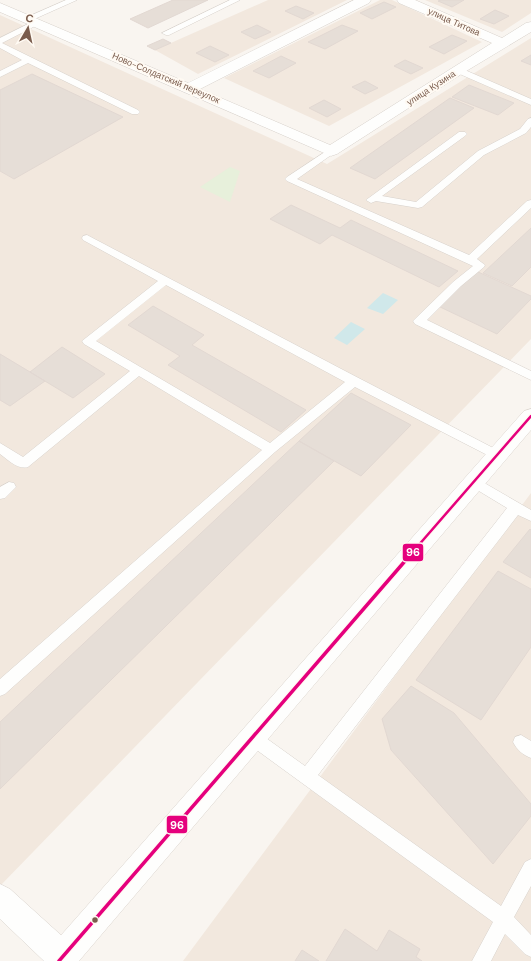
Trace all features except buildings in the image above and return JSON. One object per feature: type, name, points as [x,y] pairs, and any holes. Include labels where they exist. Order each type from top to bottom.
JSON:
[{"type":"street","points":[[190,88],[364,0]]},
{"type":"street","name":"улица Титова","points":[[404,0],[503,43]]},
{"type":"street","name":"Ново-Солдатский переулок","points":[[0,6],[331,151]]},
{"type":"street","name":"улица Кузина","points":[[331,151],[458,70],[531,26]]},
{"type":"street","points":[[0,900],[60,959],[531,416]]},
{"type":"lane","points":[[0,41],[32,21],[73,0]]},
{"type":"lane","points":[[166,33],[236,0]]},
{"type":"lane","points":[[0,45],[135,112]]},
{"type":"lane","points":[[0,74],[28,60]]},
{"type":"lane","points":[[458,70],[530,100]]},
{"type":"lane","points":[[374,198],[418,205],[481,153],[523,131],[531,121]]},
{"type":"lane","points":[[358,210],[462,134]]},
{"type":"lane","points":[[331,151],[290,179],[480,265],[457,284],[419,321],[531,376]]},
{"type":"lane","points":[[470,260],[531,203]]},
{"type":"lane","points":[[87,238],[353,382],[497,455]]},
{"type":"lane","points":[[165,281],[88,342],[272,450]]},
{"type":"lane","points":[[0,448],[23,464],[138,371]]},
{"type":"lane","points":[[0,689],[272,450],[353,382]]},
{"type":"lane","points":[[474,482],[531,516]]},
{"type":"lane","points":[[307,777],[516,507]]},
{"type":"lane","points":[[253,738],[504,918],[531,948]]},
{"type":"lane","points":[[482,961],[531,868]]},
{"type":"shaded area","points":[[268,0],[347,0],[198,74],[155,50]]},
{"type":"shaded area","points":[[380,0],[392,0],[482,42],[329,126],[224,78]]},
{"type":"shaded area","points":[[425,0],[531,0],[531,13],[502,32]]},
{"type":"shaded area","points":[[0,15],[327,164],[531,38],[531,339],[0,886]]},
{"type":"shaded area","points":[[531,493],[531,961],[183,961]]},
{"type":"green space","points":[[230,167],[240,171],[230,202],[200,187]]},
{"type":"water","points":[[383,293],[398,300],[383,314],[367,308]]},
{"type":"water","points":[[351,322],[365,329],[347,345],[334,338]]},
{"type":"transit line","name":"96","points":[[59,961],[531,416]]}]
